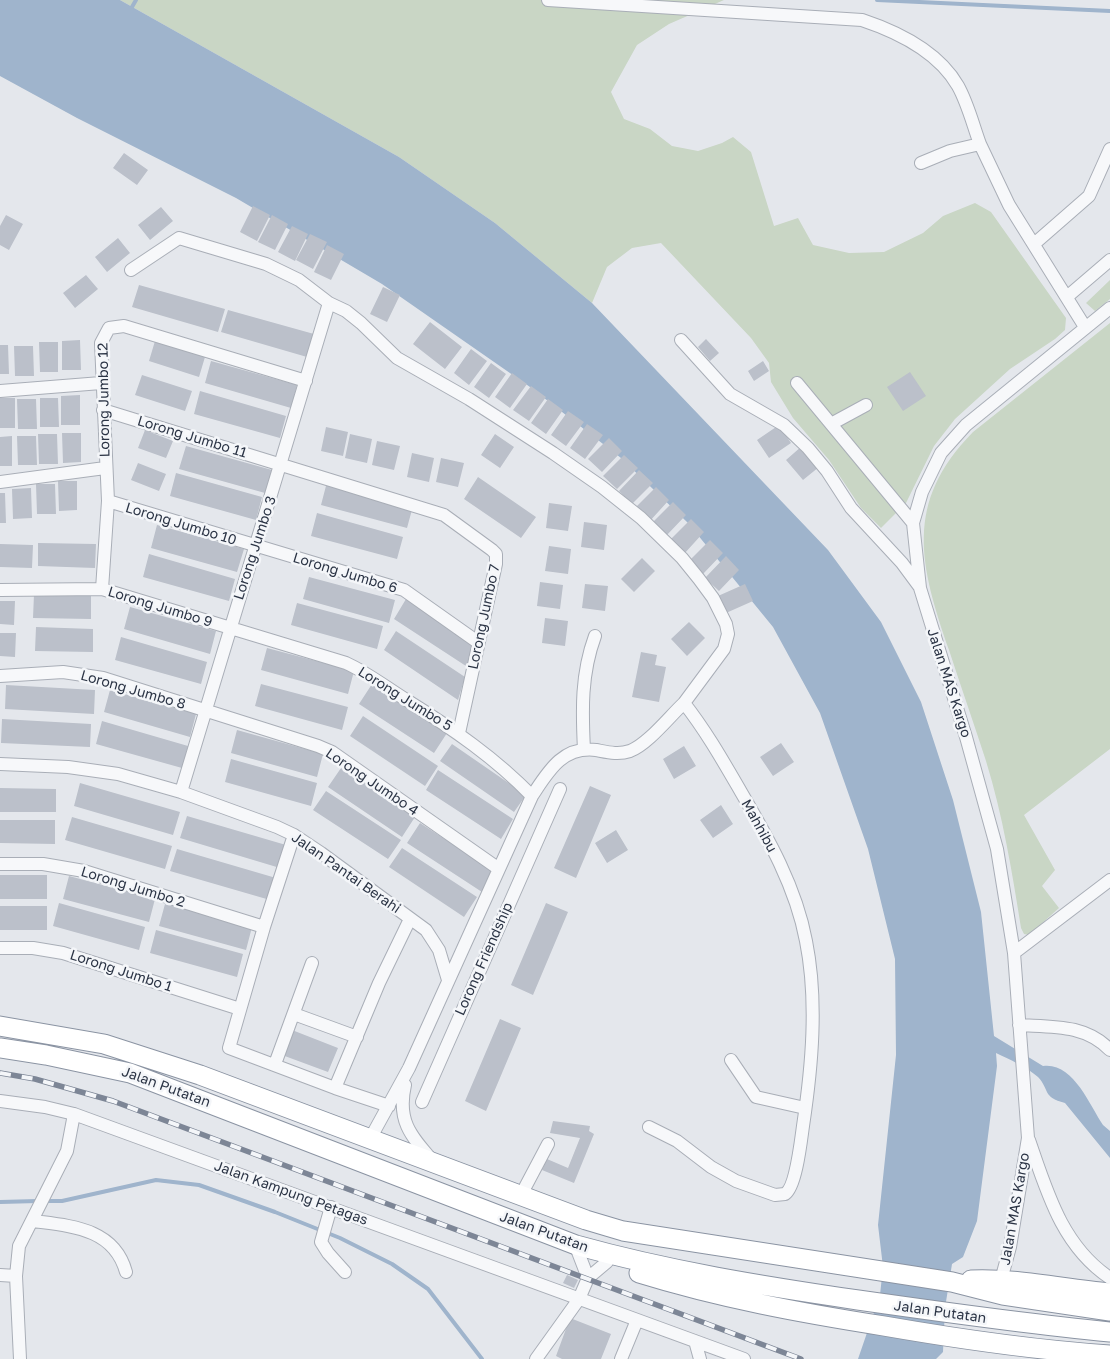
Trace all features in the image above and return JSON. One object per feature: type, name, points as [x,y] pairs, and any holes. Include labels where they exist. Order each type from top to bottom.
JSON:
[{"type":"highway","name":"Jalan Putatan","points":[[0,1026],[112,1047],[200,1075],[586,1220],[623,1231],[952,1282],[1003,1295],[1101,1310]]},
{"type":"highway","name":"Jalan Putatan","points":[[0,1048],[46,1055],[130,1073],[576,1245],[657,1267],[754,1285],[963,1316],[1101,1331]]},
{"type":"highway","points":[[553,1236],[578,1252],[607,1262],[678,1286],[748,1303],[956,1338],[1054,1351],[1110,1355]]},
{"type":"highway","points":[[952,1282],[1001,1280],[1066,1290],[1110,1293]]},
{"type":"street","points":[[548,0],[734,6],[846,17],[862,20],[900,35],[919,46],[947,70],[958,86],[980,144],[1009,204],[1068,296],[1085,327]]},
{"type":"street","points":[[921,163],[950,151],[980,144]]},
{"type":"street","points":[[1034,244],[1089,196],[1110,149]]},
{"type":"street","points":[[131,270],[179,238],[282,271],[299,280],[329,303],[361,323],[397,358],[469,399],[583,473],[629,508],[682,558],[713,598],[726,624],[728,634],[724,649],[684,703],[637,748],[621,753],[584,750],[567,755],[553,765],[530,801],[409,1068],[370,1139]]},
{"type":"street","points":[[1068,296],[1110,260]]},
{"type":"street","name":"Lorong Jumbo 3","points":[[181,792],[204,710],[282,464],[329,303]]},
{"type":"street","name":"Jalan MAS Kargo","points":[[1001,1280],[1010,1247],[1028,1138],[1023,1049],[1019,1025],[1014,953],[1005,890],[992,828],[920,588],[913,523],[931,472],[941,453],[953,439],[966,425],[1085,327],[1110,310]]},
{"type":"street","name":"Lorong Jumbo 12","points":[[102,589],[108,501],[101,384],[101,344],[109,328],[124,326],[306,381]]},
{"type":"street","points":[[681,340],[730,394],[784,426],[808,448],[827,471],[851,508],[902,563],[920,588]]},
{"type":"street","points":[[797,383],[913,523]]},
{"type":"street","points":[[0,392],[101,384]]},
{"type":"street","points":[[831,424],[866,405]]},
{"type":"street","name":"Lorong Jumbo 11","points":[[103,410],[282,464]]},
{"type":"street","name":"Lorong Jumbo 7","points":[[282,464],[444,515],[496,554],[496,564],[459,733]]},
{"type":"street","points":[[0,482],[105,468]]},
{"type":"street","name":"Lorong Jumbo 10","points":[[108,501],[255,546]]},
{"type":"street","name":"Lorong Jumbo 6","points":[[255,546],[404,590],[479,643]]},
{"type":"street","name":"Lorong Jumbo 9","points":[[0,590],[102,589],[229,628]]},
{"type":"street","name":"Lorong Jumbo 5","points":[[229,628],[361,670],[459,733],[498,764],[530,801]]},
{"type":"street","points":[[584,750],[583,685],[587,656],[595,636]]},
{"type":"street","name":"Lorong Jumbo 8","points":[[0,676],[63,672],[89,675],[204,710]]},
{"type":"street","name":"Mahhibu","points":[[649,1127],[678,1141],[711,1168],[736,1181],[782,1196],[789,1192],[792,1186],[806,1108],[812,997],[806,940],[799,914],[782,869],[761,827],[708,736],[684,703]]},
{"type":"street","name":"Lorong Jumbo 4","points":[[204,710],[332,752],[499,870]]},
{"type":"street","name":"Jalan Pantai Berahi","points":[[0,764],[32,764],[102,771],[181,792],[256,818],[294,835],[426,930],[439,950],[448,980]]},
{"type":"street","name":"Lorong Friendship","points":[[422,1102],[546,817],[560,789]]},
{"type":"street","points":[[530,801],[546,817]]},
{"type":"street","points":[[294,835],[264,927],[229,1048],[389,1106]]},
{"type":"street","name":"Lorong Jumbo 2","points":[[0,864],[43,864],[84,871],[264,927]]},
{"type":"street","points":[[1014,953],[1110,880]]},
{"type":"street","points":[[336,1088],[379,983],[410,919]]},
{"type":"street","name":"Lorong Jumbo 1","points":[[0,948],[33,948],[63,953],[240,1009]]},
{"type":"street","points":[[275,1064],[312,963]]},
{"type":"street","points":[[294,1014],[357,1037]]},
{"type":"street","points":[[1019,1025],[1074,1029],[1097,1038],[1110,1050]]},
{"type":"street","points":[[732,1060],[752,1093],[756,1096],[806,1108]]},
{"type":"street","points":[[409,1068],[402,1098],[405,1123],[413,1139],[433,1162]]},
{"type":"street","name":"Jalan Kampung Petagas","points":[[0,1101],[45,1106],[74,1114],[329,1212],[744,1359]]},
{"type":"street","points":[[20,1359],[16,1276],[19,1246],[34,1221],[67,1151],[74,1114]]},
{"type":"street","name":"Jalan MAS Kargo","points":[[1028,1138],[1063,1228],[1080,1252],[1110,1278]]},
{"type":"street","points":[[522,1195],[548,1144]]},
{"type":"street","points":[[329,1212],[321,1242],[345,1272]]},
{"type":"street","points":[[34,1221],[82,1227],[94,1233],[114,1247],[126,1272]]},
{"type":"street","points":[[578,1252],[588,1278]]},
{"type":"street","points":[[536,1359],[579,1299],[588,1278],[607,1262]]},
{"type":"street","points":[[0,1275],[16,1276]]},
{"type":"street","points":[[621,1359],[637,1320]]},
{"type":"street","points":[[695,1341],[700,1359]]},
{"type":"green space","points":[[120,0],[724,0],[669,24],[637,45],[611,92],[624,119],[650,129],[672,146],[698,151],[733,137],[751,152],[774,226],[798,218],[813,245],[849,253],[884,252],[923,233],[943,216],[975,203],[991,212],[1066,318],[1065,330],[1055,339],[1010,369],[955,419],[934,446],[906,503],[881,528],[861,508],[829,460],[793,418],[771,382],[769,363],[751,338],[661,243],[632,248],[607,267],[592,303],[495,223],[399,157]]},
{"type":"green space","points":[[1110,280],[1110,299],[1095,311],[1086,303]]},
{"type":"green space","points":[[1110,323],[1110,749],[1024,815],[1055,870],[1042,886],[1059,908],[1029,935],[1024,934],[1021,928],[1006,844],[992,782],[931,590],[925,563],[924,536],[927,510],[936,484],[951,458],[973,432]]},
{"type":"water","points":[[0,0],[120,0],[399,157],[495,223],[592,303],[828,550],[881,622],[921,702],[953,800],[981,912],[994,1036],[1043,1066],[1054,1067],[1071,1077],[1086,1096],[1103,1125],[1110,1131],[1110,1158],[1065,1103],[1058,1101],[1047,1093],[1038,1077],[1024,1067],[996,1053],[997,1066],[977,1221],[963,1257],[952,1264],[945,1308],[943,1352],[936,1359],[858,1359],[880,1295],[883,1267],[878,1225],[896,1055],[895,959],[868,849],[820,713],[773,627],[688,523],[621,458],[530,387],[382,284],[236,198],[77,118],[0,76]]},
{"type":"building","points":[[124,153],[148,170],[137,185],[113,168]]},
{"type":"building","points":[[253,206],[270,215],[257,241],[240,232]]},
{"type":"building","points":[[161,207],[173,221],[150,240],[138,225]]},
{"type":"building","points":[[6,215],[23,224],[9,250],[0,245],[0,226]]},
{"type":"building","points":[[272,215],[288,224],[275,250],[258,242]]},
{"type":"building","points":[[292,226],[308,234],[295,261],[278,252]]},
{"type":"building","points":[[310,234],[327,242],[313,269],[296,260]]},
{"type":"building","points":[[118,238],[130,253],[107,272],[95,257]]},
{"type":"building","points":[[327,245],[344,254],[331,280],[314,272]]},
{"type":"building","points":[[86,275],[98,289],[75,308],[63,293]]},
{"type":"building","points":[[139,285],[225,309],[218,332],[132,307]]},
{"type":"building","points":[[383,287],[400,295],[387,322],[370,314]]},
{"type":"building","points":[[228,310],[314,334],[307,357],[221,332]]},
{"type":"building","points":[[430,322],[462,347],[445,369],[413,344]]},
{"type":"building","points":[[706,339],[719,353],[710,361],[698,347]]},
{"type":"building","points":[[80,340],[81,370],[62,370],[62,341]]},
{"type":"building","points":[[155,341],[205,357],[199,377],[149,361]]},
{"type":"building","points":[[39,342],[58,342],[58,372],[40,372]]},
{"type":"building","points":[[0,345],[8,345],[9,374],[0,374]]},
{"type":"building","points":[[14,346],[33,346],[34,376],[15,376]]},
{"type":"building","points":[[471,349],[487,361],[469,385],[454,373]]},
{"type":"building","points":[[211,361],[297,385],[291,408],[205,383]]},
{"type":"building","points":[[763,361],[769,371],[754,381],[748,371]]},
{"type":"building","points":[[491,363],[506,374],[489,398],[474,387]]},
{"type":"building","points":[[910,372],[926,396],[903,411],[887,387]]},
{"type":"building","points":[[512,373],[527,384],[510,408],[495,397]]},
{"type":"building","points":[[142,375],[192,391],[185,411],[135,395]]},
{"type":"building","points":[[531,386],[546,397],[529,421],[513,410]]},
{"type":"building","points":[[200,391],[286,416],[280,438],[194,414]]},
{"type":"building","points":[[80,395],[80,425],[61,425],[61,396]]},
{"type":"building","points":[[0,398],[15,398],[15,428],[0,428]]},
{"type":"building","points":[[40,398],[58,398],[59,427],[40,427]]},
{"type":"building","points":[[17,399],[36,399],[37,429],[18,429]]},
{"type":"building","points":[[548,399],[563,410],[546,434],[531,423]]},
{"type":"building","points":[[568,411],[584,422],[566,446],[551,435]]},
{"type":"building","points":[[587,424],[603,435],[585,459],[570,448]]},
{"type":"building","points":[[779,425],[791,443],[769,458],[757,440]]},
{"type":"building","points":[[326,427],[348,432],[343,456],[321,451]]},
{"type":"building","points":[[145,430],[173,441],[166,458],[138,448]]},
{"type":"building","points":[[62,433],[81,433],[81,462],[63,463]]},
{"type":"building","points":[[38,434],[57,434],[58,464],[39,464]]},
{"type":"building","points":[[350,434],[372,439],[367,463],[345,458]]},
{"type":"building","points":[[495,434],[514,447],[500,468],[481,455]]},
{"type":"building","points":[[12,436],[12,466],[0,466],[0,437]]},
{"type":"building","points":[[17,436],[36,436],[37,465],[18,465]]},
{"type":"building","points":[[609,438],[622,451],[602,472],[588,459]]},
{"type":"building","points":[[377,441],[400,446],[394,470],[372,465]]},
{"type":"building","points":[[186,446],[272,470],[265,493],[179,469]]},
{"type":"building","points":[[802,446],[819,467],[803,480],[786,460]]},
{"type":"building","points":[[412,453],[434,458],[429,482],[407,477]]},
{"type":"building","points":[[624,455],[638,468],[617,489],[603,476]]},
{"type":"building","points":[[441,458],[464,463],[458,487],[436,482]]},
{"type":"building","points":[[138,463],[166,474],[159,491],[131,480]]},
{"type":"building","points":[[639,470],[653,483],[632,504],[619,491]]},
{"type":"building","points":[[176,473],[262,497],[256,520],[170,496]]},
{"type":"building","points":[[478,477],[536,517],[521,538],[464,499]]},
{"type":"building","points":[[58,481],[77,481],[77,510],[59,511]]},
{"type":"building","points":[[327,482],[413,506],[407,528],[321,505]]},
{"type":"building","points":[[36,484],[55,484],[56,514],[37,514]]},
{"type":"building","points":[[656,487],[669,500],[649,522],[635,508]]},
{"type":"building","points":[[31,488],[32,518],[13,519],[12,489]]},
{"type":"building","points":[[0,493],[5,493],[6,523],[0,523]]},
{"type":"building","points":[[673,502],[686,515],[666,536],[652,523]]},
{"type":"building","points":[[549,503],[572,506],[568,531],[546,528]]},
{"type":"building","points":[[317,513],[403,537],[397,559],[311,536]]},
{"type":"building","points":[[691,519],[704,532],[684,554],[670,540]]},
{"type":"building","points":[[584,522],[607,525],[604,550],[581,547]]},
{"type":"building","points":[[157,525],[244,549],[237,572],[151,548]]},
{"type":"building","points":[[710,540],[723,553],[703,574],[689,561]]},
{"type":"building","points":[[38,543],[96,544],[95,568],[38,566]]},
{"type":"building","points":[[0,544],[33,545],[32,568],[0,567]]},
{"type":"building","points":[[549,546],[571,549],[568,574],[545,571]]},
{"type":"building","points":[[149,554],[235,579],[229,601],[143,577]]},
{"type":"building","points":[[726,556],[739,570],[719,591],[705,578]]},
{"type":"building","points":[[642,558],[655,571],[634,592],[621,579]]},
{"type":"building","points":[[309,577],[395,600],[389,623],[303,599]]},
{"type":"building","points":[[540,582],[563,585],[560,609],[537,606]]},
{"type":"building","points":[[585,584],[608,586],[605,611],[582,608]]},
{"type":"building","points":[[745,584],[753,601],[726,613],[718,596]]},
{"type":"building","points":[[34,594],[91,596],[91,619],[33,618]]},
{"type":"building","points":[[406,599],[473,646],[469,668],[394,619]]},
{"type":"building","points":[[0,601],[15,601],[14,625],[0,624]]},
{"type":"building","points":[[297,603],[383,626],[377,649],[291,625]]},
{"type":"building","points":[[130,607],[216,631],[210,654],[124,629]]},
{"type":"building","points":[[545,618],[568,621],[565,646],[542,643]]},
{"type":"building","points":[[689,622],[705,638],[687,656],[671,639]]},
{"type":"building","points":[[36,627],[93,629],[93,652],[35,651]]},
{"type":"building","points":[[396,631],[465,677],[458,700],[384,650]]},
{"type":"building","points":[[0,633],[16,633],[15,657],[0,656]]},
{"type":"building","points":[[121,637],[207,662],[201,684],[115,660]]},
{"type":"building","points":[[267,648],[354,671],[348,694],[261,670]]},
{"type":"building","points":[[641,652],[657,655],[655,665],[666,667],[659,702],[632,697]]},
{"type":"building","points":[[261,684],[348,707],[342,730],[255,706]]},
{"type":"building","points":[[372,684],[447,733],[434,753],[359,704]]},
{"type":"building","points":[[6,685],[95,690],[94,714],[5,709]]},
{"type":"building","points":[[110,690],[196,714],[190,737],[104,712]]},
{"type":"building","points":[[363,716],[438,766],[425,786],[350,736]]},
{"type":"building","points":[[2,719],[91,724],[90,747],[1,743]]},
{"type":"building","points":[[102,721],[188,746],[182,768],[96,744]]},
{"type":"building","points":[[237,730],[323,754],[317,777],[231,753]]},
{"type":"building","points":[[781,743],[794,762],[773,776],[760,757]]},
{"type":"building","points":[[452,744],[526,795],[514,812],[440,761]]},
{"type":"building","points":[[684,746],[696,766],[674,779],[663,759]]},
{"type":"building","points":[[231,759],[317,783],[311,806],[225,782]]},
{"type":"building","points":[[341,768],[415,817],[402,837],[328,787]]},
{"type":"building","points":[[438,770],[513,819],[501,839],[426,790]]},
{"type":"building","points":[[80,783],[180,812],[173,835],[74,806]]},
{"type":"building","points":[[590,786],[611,795],[576,878],[554,868]]},
{"type":"building","points":[[0,788],[56,789],[56,812],[0,812]]},
{"type":"building","points":[[326,791],[401,840],[388,859],[313,810]]},
{"type":"building","points":[[721,805],[733,824],[713,838],[700,820]]},
{"type":"building","points":[[187,816],[286,845],[280,868],[180,838]]},
{"type":"building","points":[[72,817],[172,846],[165,869],[65,840]]},
{"type":"building","points":[[0,820],[55,820],[55,844],[0,843]]},
{"type":"building","points":[[420,823],[495,872],[482,892],[407,843]]},
{"type":"building","points":[[616,830],[628,850],[607,863],[595,843]]},
{"type":"building","points":[[402,848],[477,897],[464,917],[389,867]]},
{"type":"building","points":[[177,849],[276,878],[270,900],[170,871]]},
{"type":"building","points":[[0,875],[47,875],[47,899],[0,899]]},
{"type":"building","points":[[69,876],[155,899],[149,922],[63,899]]},
{"type":"building","points":[[59,903],[145,927],[139,950],[53,926]]},
{"type":"building","points":[[546,903],[568,912],[533,995],[511,985]]},
{"type":"building","points":[[165,904],[252,927],[246,950],[159,926]]},
{"type":"building","points":[[0,906],[47,906],[47,930],[0,930]]},
{"type":"building","points":[[156,930],[243,954],[237,977],[150,953]]},
{"type":"building","points":[[500,1019],[521,1028],[486,1111],[465,1101]]},
{"type":"building","points":[[292,1030],[338,1048],[328,1072],[282,1055]]},
{"type":"building","points":[[553,1121],[590,1126],[589,1131],[594,1134],[574,1183],[542,1170],[547,1159],[568,1168],[580,1138],[550,1133]]},
{"type":"building","points":[[567,1275],[578,1280],[574,1288],[563,1283]]},
{"type":"building","points":[[570,1318],[611,1334],[601,1359],[562,1359],[556,1356]]},
{"type":"waterway","points":[[132,7],[136,0]]},
{"type":"waterway","points":[[877,0],[1110,11]]},
{"type":"waterway","points":[[45,1201],[62,1201],[156,1180],[199,1185],[275,1212],[340,1238],[392,1264],[428,1289],[482,1359]]},
{"type":"waterway","points":[[0,1202],[38,1201]]},
{"type":"railway","points":[[0,1073],[35,1079],[113,1101],[801,1359]]}]
